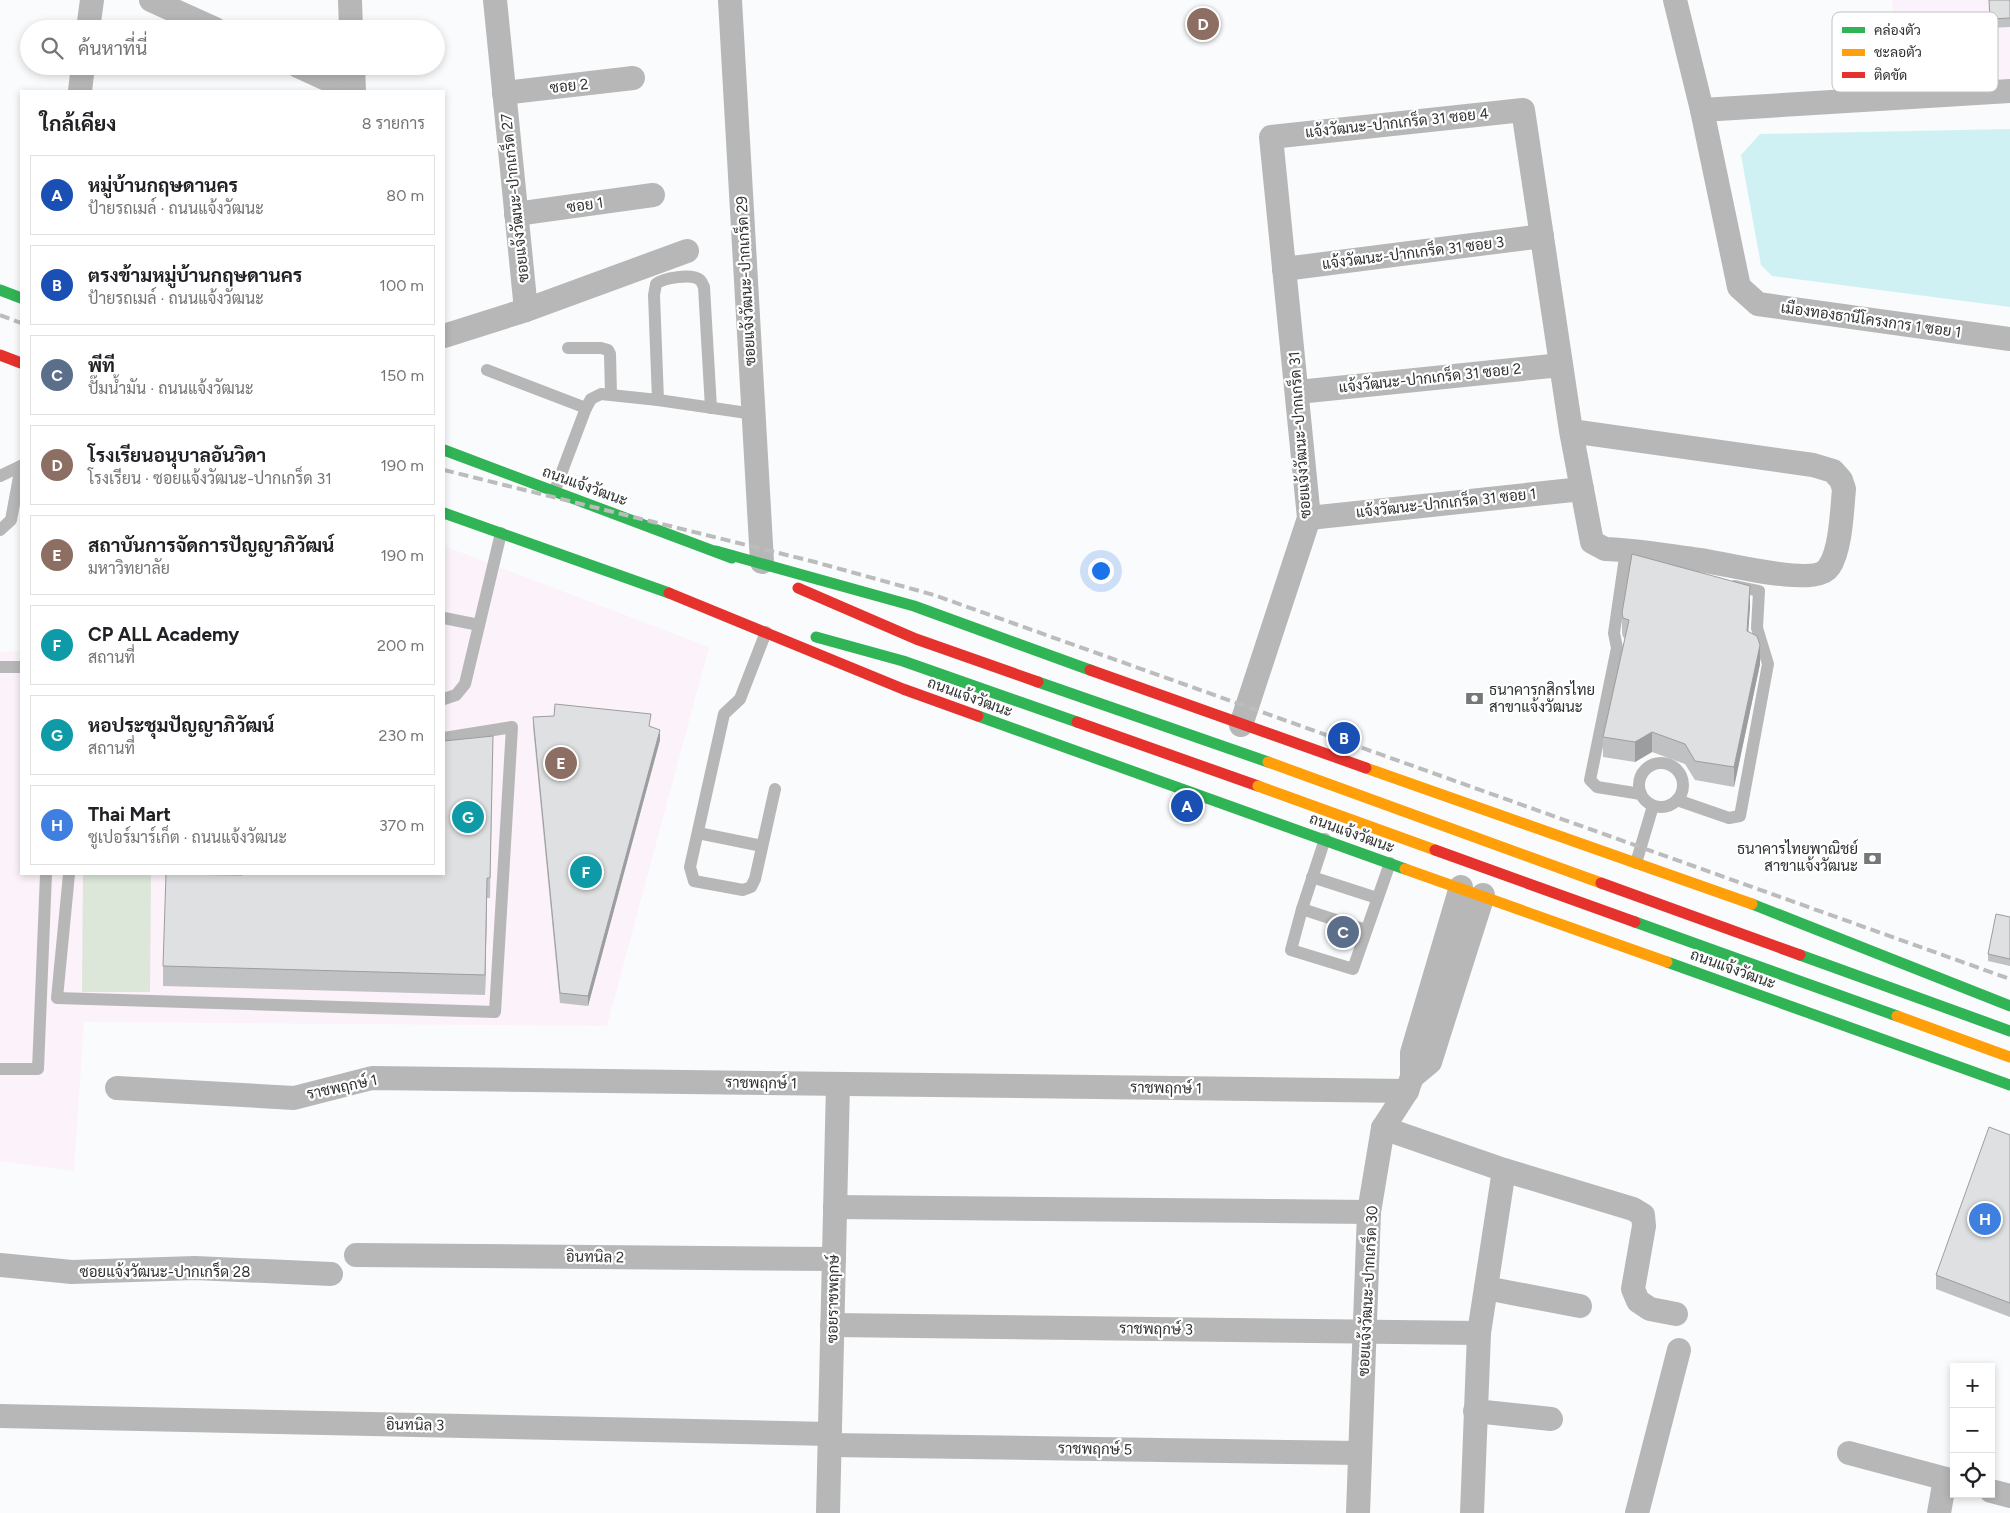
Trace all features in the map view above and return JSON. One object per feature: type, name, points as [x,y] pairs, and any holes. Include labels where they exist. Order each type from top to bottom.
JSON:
[{"type":"main road","points":[[0,290],[20,298]]},
{"type":"main road","points":[[0,355],[20,363]]},
{"type":"main road","name":"ถนนแจ้งวัฒนะ","points":[[445,450],[716,551],[916,640],[1268,762],[2010,1031]]},
{"type":"main road","name":"ถนนแจ้งวัฒนะ","points":[[445,513],[687,599],[902,689],[1461,887],[2010,1085]]},
{"type":"main road","name":"ถนนแจ้งวัฒนะ","points":[[716,551],[762,562],[914,606],[1241,725],[1732,896],[2010,1006]]},
{"type":"main road","name":"ถนนแจ้งวัฒนะ","points":[[687,599],[781,626]]},
{"type":"main road","name":"ถนนแจ้งวัฒนะ","points":[[809,634],[902,661],[1258,786],[2010,1058]]},
{"type":"main road","points":[[1732,896],[1752,917]]},
{"type":"main road","points":[[1703,975],[1771,973],[1779,946],[1766,932]]},
{"type":"street","points":[[89,20],[92,0]]},
{"type":"street","points":[[151,0],[195,20]]},
{"type":"street","points":[[350,0],[351,20]]},
{"type":"street","name":"ซอยแจ้งวัฒนะ-ปากเกร็ด 27","points":[[495,0],[526,310]]},
{"type":"street","name":"ซอยแจ้งวัฒนะ-ปากเกร็ด 29","points":[[730,0],[762,562]]},
{"type":"street","points":[[1675,0],[1702,110],[1979,92]]},
{"type":"street","points":[[80,90],[82,75]]},
{"type":"street","points":[[318,75],[352,90]]},
{"type":"street","points":[[353,75],[354,90]]},
{"type":"street","name":"ซอย 2","points":[[504,93],[633,78]]},
{"type":"street","name":"แจ้งวัฒนะ-ปากเกร็ด 31 ซอย 4","points":[[1271,137],[1523,110],[1542,236]]},
{"type":"street","name":"เมืองทองธานีโครงการ 1 ซอย 1","points":[[1702,110],[1739,287],[1758,304],[2010,339]]},
{"type":"street","name":"ซอยแจ้งวัฒนะ-ปากเกร็ด 31","points":[[1241,725],[1310,518],[1271,137]]},
{"type":"street","name":"ซอย 1","points":[[516,214],[653,195]]},
{"type":"street","points":[[1542,236],[1571,431],[1592,542],[1597,546],[1788,575],[1823,573],[1829,567],[1836,552],[1844,489],[1841,480],[1833,471],[1813,465],[1571,431]]},
{"type":"street","name":"แจ้งวัฒนะ-ปากเกร็ด 31 ซอย 3","points":[[1284,270],[1542,236]]},
{"type":"street","points":[[445,336],[526,310],[687,251]]},
{"type":"street","name":"แจ้งวัฒนะ-ปากเกร็ด 31 ซอย 2","points":[[1298,392],[1561,365]]},
{"type":"street","name":"แจ้งวัฒนะ-ปากเกร็ด 31 ซอย 1","points":[[1310,518],[1582,489]]},
{"type":"street","points":[[1410,1084],[1412,1053],[1461,887]]},
{"type":"street","name":"ซอยแจ้งวัฒนะ-ปากเกร็ด 30","points":[[1358,1513],[1370,1212],[1383,1128],[1410,1084],[1430,1062],[1483,895]]},
{"type":"street","name":"ราชพฤกษ์ 1","points":[[117,1088],[294,1098],[372,1078],[838,1084],[1410,1084]]},
{"type":"street","name":"ซอยราชพฤกษ์","points":[[828,1513],[838,1084]]},
{"type":"street","points":[[1383,1128],[1504,1170],[1633,1209],[1643,1215],[1644,1226],[1633,1288],[1638,1302],[1650,1310],[1676,1314]]},
{"type":"street","points":[[1472,1513],[1479,1333],[1504,1170]]},
{"type":"street","points":[[835,1207],[1370,1212]]},
{"type":"street","name":"อินทนิล 2","points":[[356,1255],[834,1259]]},
{"type":"street","name":"ซอยแจ้งวัฒนะ-ปากเกร็ด 28","points":[[0,1265],[72,1272],[194,1268],[331,1274]]},
{"type":"street","points":[[1486,1288],[1580,1306]]},
{"type":"street","name":"ราชพฤกษ์ 3","points":[[832,1325],[1479,1333]]},
{"type":"street","points":[[1637,1513],[1679,1350]]},
{"type":"street","points":[[1475,1411],[1550,1419]]},
{"type":"street","name":"อินทนิล 3","points":[[0,1416],[830,1439]]},
{"type":"street","name":"ราชพฤกษ์ 5","points":[[830,1439],[1360,1453]]},
{"type":"street","points":[[1849,1453],[1950,1480],[1939,1513]]},
{"type":"street","points":[[1995,1492],[2010,1496]]},
{"type":"lane","points":[[658,400],[654,295],[656,284],[663,278],[694,277],[700,280],[704,287],[711,408]]},
{"type":"lane","points":[[568,348],[601,348],[608,350],[610,354],[612,395]]},
{"type":"lane","points":[[487,370],[586,408]]},
{"type":"lane","points":[[555,490],[586,408],[591,399],[601,394],[754,414]]},
{"type":"lane","points":[[0,476],[20,466]]},
{"type":"lane","points":[[0,530],[10,520],[20,471]]},
{"type":"lane","points":[[0,510],[10,520]]},
{"type":"lane","points":[[445,699],[456,695],[465,684],[500,533]]},
{"type":"lane","points":[[1641,794],[1640,777],[1652,765],[1669,764],[1677,769],[1684,784],[1682,793],[1670,805],[1653,806],[1641,794],[1597,787],[1590,780],[1591,769],[1617,648],[1614,633],[1624,564],[1662,571]]},
{"type":"lane","points":[[1677,800],[1729,818],[1740,816],[1768,664],[1757,628],[1759,591],[1720,583]]},
{"type":"lane","points":[[445,618],[479,625]]},
{"type":"lane","points":[[766,632],[740,699],[724,714],[690,867],[694,881],[743,890],[751,887],[755,879],[775,789]]},
{"type":"lane","points":[[0,668],[20,667]]},
{"type":"lane","points":[[69,875],[57,998],[495,1012],[512,727],[445,738]]},
{"type":"lane","points":[[1636,863],[1653,806]]},
{"type":"lane","points":[[698,833],[762,846]]},
{"type":"lane","points":[[1325,840],[1302,908],[1291,950],[1353,969],[1390,863]]},
{"type":"lane","points":[[0,1069],[38,1069],[46,875]]},
{"type":"lane","points":[[1312,877],[1377,898]]},
{"type":"lane","points":[[1302,908],[1366,930]]},
{"type":"shaded area","points":[[1892,0],[2010,0],[2010,82],[1998,83],[1998,12],[1893,12]]},
{"type":"shaded area","points":[[445,546],[709,647],[607,1026],[84,1022],[74,1171],[0,1161],[0,652],[20,651],[20,875],[445,875]]},
{"type":"shaded area","points":[[83,875],[151,875],[150,992],[82,992]]},
{"type":"water","points":[[2010,129],[2010,307],[1772,276],[1761,265],[1741,155],[1760,134]]},
{"type":"building","points":[[1989,0],[2010,0],[2010,18],[1998,19],[1998,12],[1990,12]]},
{"type":"building","points":[[1632,554],[1750,586],[1747,631],[1757,636],[1760,645],[1734,767],[1695,761],[1685,744],[1652,732],[1635,742],[1603,737],[1629,620],[1623,618],[1622,613]]},
{"type":"building","points":[[555,704],[651,714],[649,726],[660,730],[588,996],[560,993],[533,717],[554,716]]},
{"type":"building","points":[[493,736],[490,878],[487,878],[485,975],[163,966],[166,875],[445,875],[445,741]]},
{"type":"building","points":[[1996,914],[2010,917],[2010,959],[1988,954]]},
{"type":"building","points":[[1989,1127],[2010,1135],[2010,1303],[1936,1275]]},
{"type":"railway","points":[[0,315],[20,323]]},
{"type":"railway","points":[[445,470],[815,562],[934,595],[2010,979]]},
{"type":"traffic: fast","points":[[0,290],[20,298]]},
{"type":"traffic: fast","points":[[445,450],[732,558]]},
{"type":"traffic: fast","points":[[445,513],[669,593]]},
{"type":"traffic: fast","points":[[716,551],[914,606],[1090,670]]},
{"type":"traffic: fast","points":[[816,637],[903,661],[1077,722]]},
{"type":"traffic: fast","points":[[1038,682],[1268,762]]},
{"type":"traffic: fast","points":[[978,716],[1405,869]]},
{"type":"traffic: fast","points":[[1752,904],[2010,1006]]},
{"type":"traffic: fast","points":[[1635,922],[1897,1016]]},
{"type":"traffic: fast","points":[[1800,955],[2010,1031]]},
{"type":"traffic: fast","points":[[1667,962],[2010,1085]]},
{"type":"traffic: slow","points":[[1268,762],[1601,883]]},
{"type":"traffic: slow","points":[[1366,768],[1752,904]]},
{"type":"traffic: slow","points":[[1258,786],[1435,850]]},
{"type":"traffic: slow","points":[[1405,869],[1667,962]]},
{"type":"traffic: slow","points":[[1897,1016],[2010,1057]]},
{"type":"traffic: jam","points":[[0,355],[20,363]]},
{"type":"traffic: jam","points":[[798,588],[916,639],[1038,682]]},
{"type":"traffic: jam","points":[[669,593],[903,689],[978,716]]},
{"type":"traffic: jam","points":[[1090,670],[1366,768]]},
{"type":"traffic: jam","points":[[1077,722],[1258,786]]},
{"type":"traffic: jam","points":[[1435,850],[1635,922]]},
{"type":"traffic: jam","points":[[1601,883],[1800,955]]},
{"type":"place","name":"โรงเรียนอนุบาลอันวิดา","points":[[1203,24]]},
{"type":"place","name":"ธนาคารกสิกรไทย สาขาแจ้งวัฒนะ","points":[[1475,699]]},
{"type":"place","name":"ตรงข้ามหมู่บ้านกฤษดานคร","points":[[1344,738]]},
{"type":"place","name":"สถาบันการจัดการปัญญาภิวัฒน์","points":[[561,763]]},
{"type":"place","name":"หมู่บ้านกฤษดานคร","points":[[1187,806]]},
{"type":"place","name":"หอประชุมปัญญาภิวัฒน์","points":[[468,817]]},
{"type":"place","name":"ธนาคารไทยพาณิชย์ สาขาแจ้งวัฒนะ","points":[[1872,858]]},
{"type":"place","name":"CP ALL Academy","points":[[586,872]]},
{"type":"place","name":"พีที","points":[[1343,932]]},
{"type":"place","name":"Thai Mart","points":[[1985,1219]]}]
